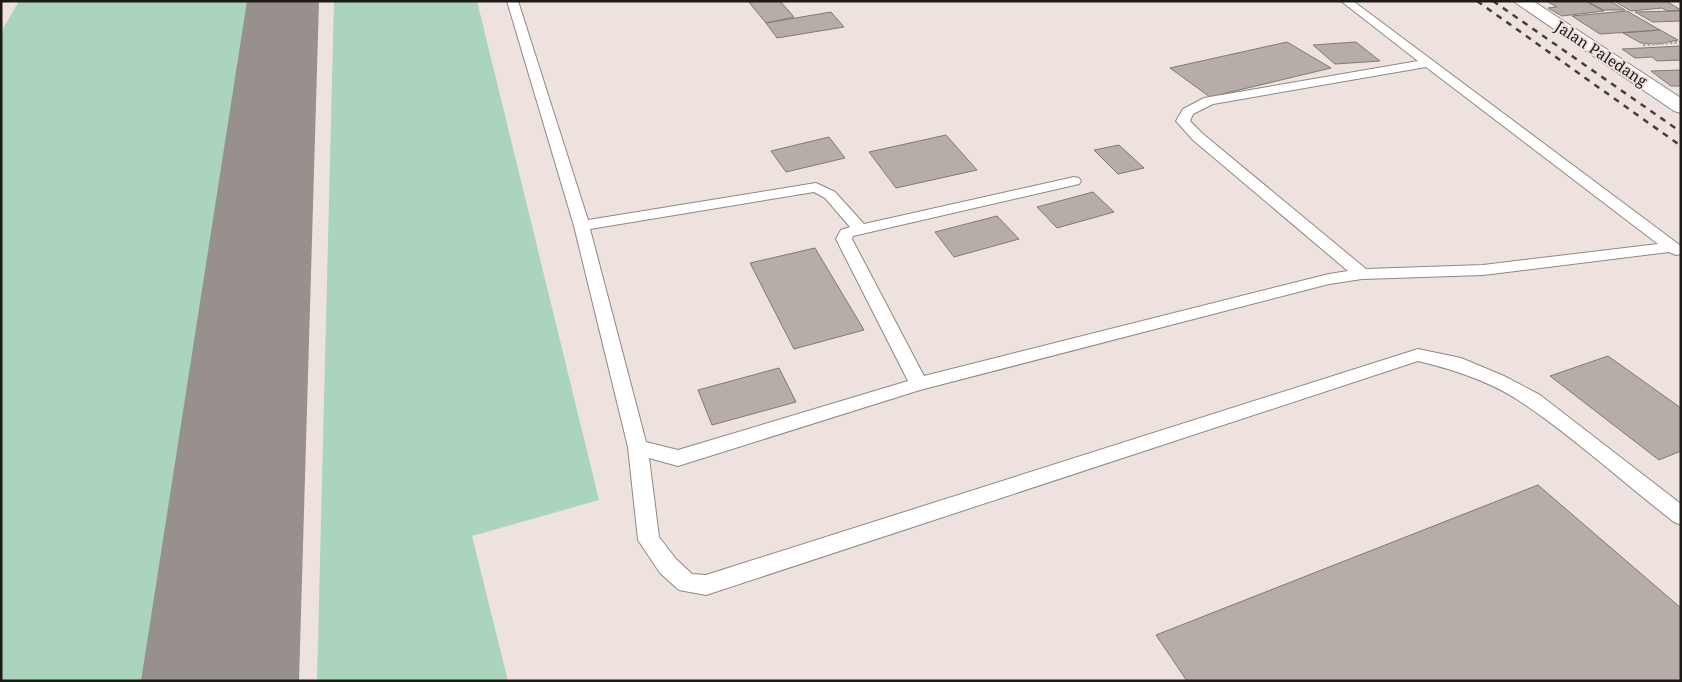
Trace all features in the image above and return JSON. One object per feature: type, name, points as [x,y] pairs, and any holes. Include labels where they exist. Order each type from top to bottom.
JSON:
[{"type":"street","name":"Jalan Paledang","points":[[1521,1],[1681,107]]},
{"type":"lane","points":[[512,1],[582,226],[638,447],[649,540],[668,566],[687,583],[706,585],[1418,355],[1455,363],[1498,381],[1533,400],[1681,516]]},
{"type":"lane","points":[[1346,1],[1677,250]]},
{"type":"lane","points":[[1362,274],[1198,137],[1183,121],[1188,112],[1209,101],[1427,63]]},
{"type":"lane","points":[[919,384],[844,239],[846,233],[1074,182]]},
{"type":"lane","points":[[582,226],[816,187],[830,195],[860,229]]},
{"type":"lane","points":[[638,447],[678,458],[919,384],[1329,279],[1362,274],[1483,270],[1677,250]]},
{"type":"green space","points":[[19,1],[255,1],[147,681],[1,681],[1,32]]},
{"type":"green space","points":[[334,1],[477,1],[599,500],[472,536],[508,681],[317,681]]},
{"type":"building","points":[[748,1],[780,1],[794,17],[766,23]]},
{"type":"building","points":[[1546,1],[1585,1],[1604,11],[1562,16],[1548,8],[1557,7]]},
{"type":"building","points":[[1587,1],[1610,1],[1625,10],[1603,10]]},
{"type":"building","points":[[1614,1],[1666,1],[1681,10],[1667,11],[1662,8],[1631,11]]},
{"type":"building","points":[[1627,11],[1660,30],[1600,34],[1572,16]]},
{"type":"building","points":[[1681,11],[1681,21],[1653,22],[1635,12]]},
{"type":"building","points":[[831,12],[844,27],[777,38],[766,23]]},
{"type":"building","points":[[1660,30],[1678,40],[1658,44],[1641,43],[1623,33]]},
{"type":"building","points":[[1287,42],[1331,68],[1210,97],[1170,68]]},
{"type":"building","points":[[1356,42],[1380,61],[1335,64],[1313,45]]},
{"type":"building","points":[[1681,46],[1681,60],[1657,61],[1652,57],[1635,58],[1622,49]]},
{"type":"building","points":[[1681,70],[1681,86],[1671,86],[1651,71]]},
{"type":"building","points":[[946,135],[977,170],[896,188],[869,152]]},
{"type":"building","points":[[829,137],[845,158],[786,172],[771,151]]},
{"type":"building","points":[[1119,145],[1144,168],[1118,174],[1094,150]]},
{"type":"building","points":[[1093,192],[1114,212],[1057,228],[1037,207]]},
{"type":"building","points":[[997,216],[1019,239],[954,257],[935,232]]},
{"type":"building","points":[[815,248],[864,330],[794,349],[750,263]]},
{"type":"building","points":[[1608,356],[1681,408],[1681,451],[1659,460],[1550,376]]},
{"type":"building","points":[[779,368],[796,402],[712,425],[698,390]]},
{"type":"building","points":[[1538,485],[1681,608],[1681,681],[1187,681],[1156,635]]},
{"type":"taxiway","points":[[220,681],[283,1]]},
{"type":"railway","points":[[1477,1],[1681,146]]},
{"type":"railway","points":[[1493,1],[1681,132]]}]
